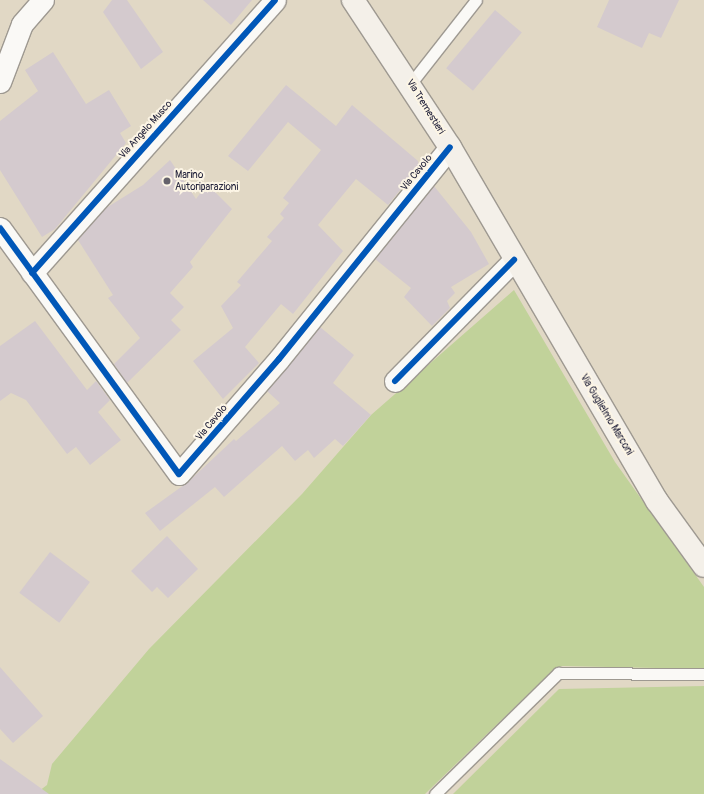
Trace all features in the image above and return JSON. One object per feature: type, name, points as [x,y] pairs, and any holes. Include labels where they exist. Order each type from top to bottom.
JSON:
[{"type":"main road","name":"Via Tremestieri","points":[[353,0],[411,83],[450,147],[514,260]]},
{"type":"main road","name":"Via Guglielmo Marconi","points":[[514,260],[657,500],[704,566]]},
{"type":"street","points":[[0,82],[22,24],[42,0]]},
{"type":"street","name":"Via Angelo Musco","points":[[32,273],[274,0]]},
{"type":"street","name":"Via Cavolo","points":[[0,228],[179,474],[279,359],[450,147]]},
{"type":"street","points":[[395,381],[514,260]]},
{"type":"lane","points":[[411,83],[476,0]]},
{"type":"lane","points":[[435,794],[558,673],[704,674]]},
{"type":"green space","points":[[514,290],[615,462],[704,587],[704,669],[562,666],[550,673],[425,794],[35,794],[47,785],[52,764],[149,649],[302,494],[371,415]]},
{"type":"green space","points":[[704,686],[704,794],[453,794],[559,689]]},
{"type":"building","points":[[112,0],[127,0],[163,52],[141,69],[103,12]]},
{"type":"building","points":[[203,0],[252,0],[231,25]]},
{"type":"building","points":[[609,0],[679,0],[661,38],[649,33],[642,48],[597,27]]},
{"type":"building","points":[[495,10],[522,32],[473,91],[446,68]]},
{"type":"building","points":[[53,52],[86,104],[109,90],[131,126],[120,133],[126,143],[55,229],[42,237],[0,170],[0,121],[38,91],[25,70]]},
{"type":"building","points":[[286,85],[336,126],[352,105],[418,161],[419,167],[388,205],[356,179],[318,225],[343,251],[293,314],[281,304],[245,347],[259,363],[223,399],[193,361],[233,328],[221,306],[241,285],[237,282],[272,241],[267,237],[284,218],[280,214],[289,203],[283,198],[321,150],[288,122],[248,171],[228,156]]},
{"type":"building","points":[[170,160],[196,199],[207,184],[232,209],[190,262],[193,267],[170,293],[184,307],[171,320],[181,330],[127,383],[114,364],[140,338],[108,298],[113,295],[78,240],[106,208],[143,185]]},
{"type":"building","points":[[434,186],[471,232],[489,264],[451,287],[455,293],[447,301],[450,308],[432,326],[404,297],[411,288],[375,259]]},
{"type":"building","points":[[35,321],[87,390],[96,381],[110,400],[98,412],[121,440],[90,465],[76,447],[67,454],[26,400],[11,393],[0,401],[0,346]]},
{"type":"building","points":[[320,327],[354,355],[333,383],[371,415],[343,446],[335,439],[314,458],[308,450],[295,461],[282,446],[224,497],[215,487],[160,531],[145,513],[188,482],[234,439],[236,441],[280,403],[267,391]]},
{"type":"building","points":[[167,536],[198,569],[168,598],[157,587],[152,592],[131,571]]},
{"type":"building","points":[[50,552],[90,582],[59,623],[19,593]]},
{"type":"building","points":[[0,667],[43,716],[13,743],[0,729]]},
{"type":"building","points":[[0,759],[49,794],[0,794]]},
{"type":"cycle path","points":[[32,273],[275,0]]},
{"type":"cycle path","points":[[0,228],[179,474],[279,359],[450,147]]},
{"type":"cycle path","points":[[395,381],[514,260]]},
{"type":"place","name":"Marino Autoriparazioni","points":[[167,181]]}]
